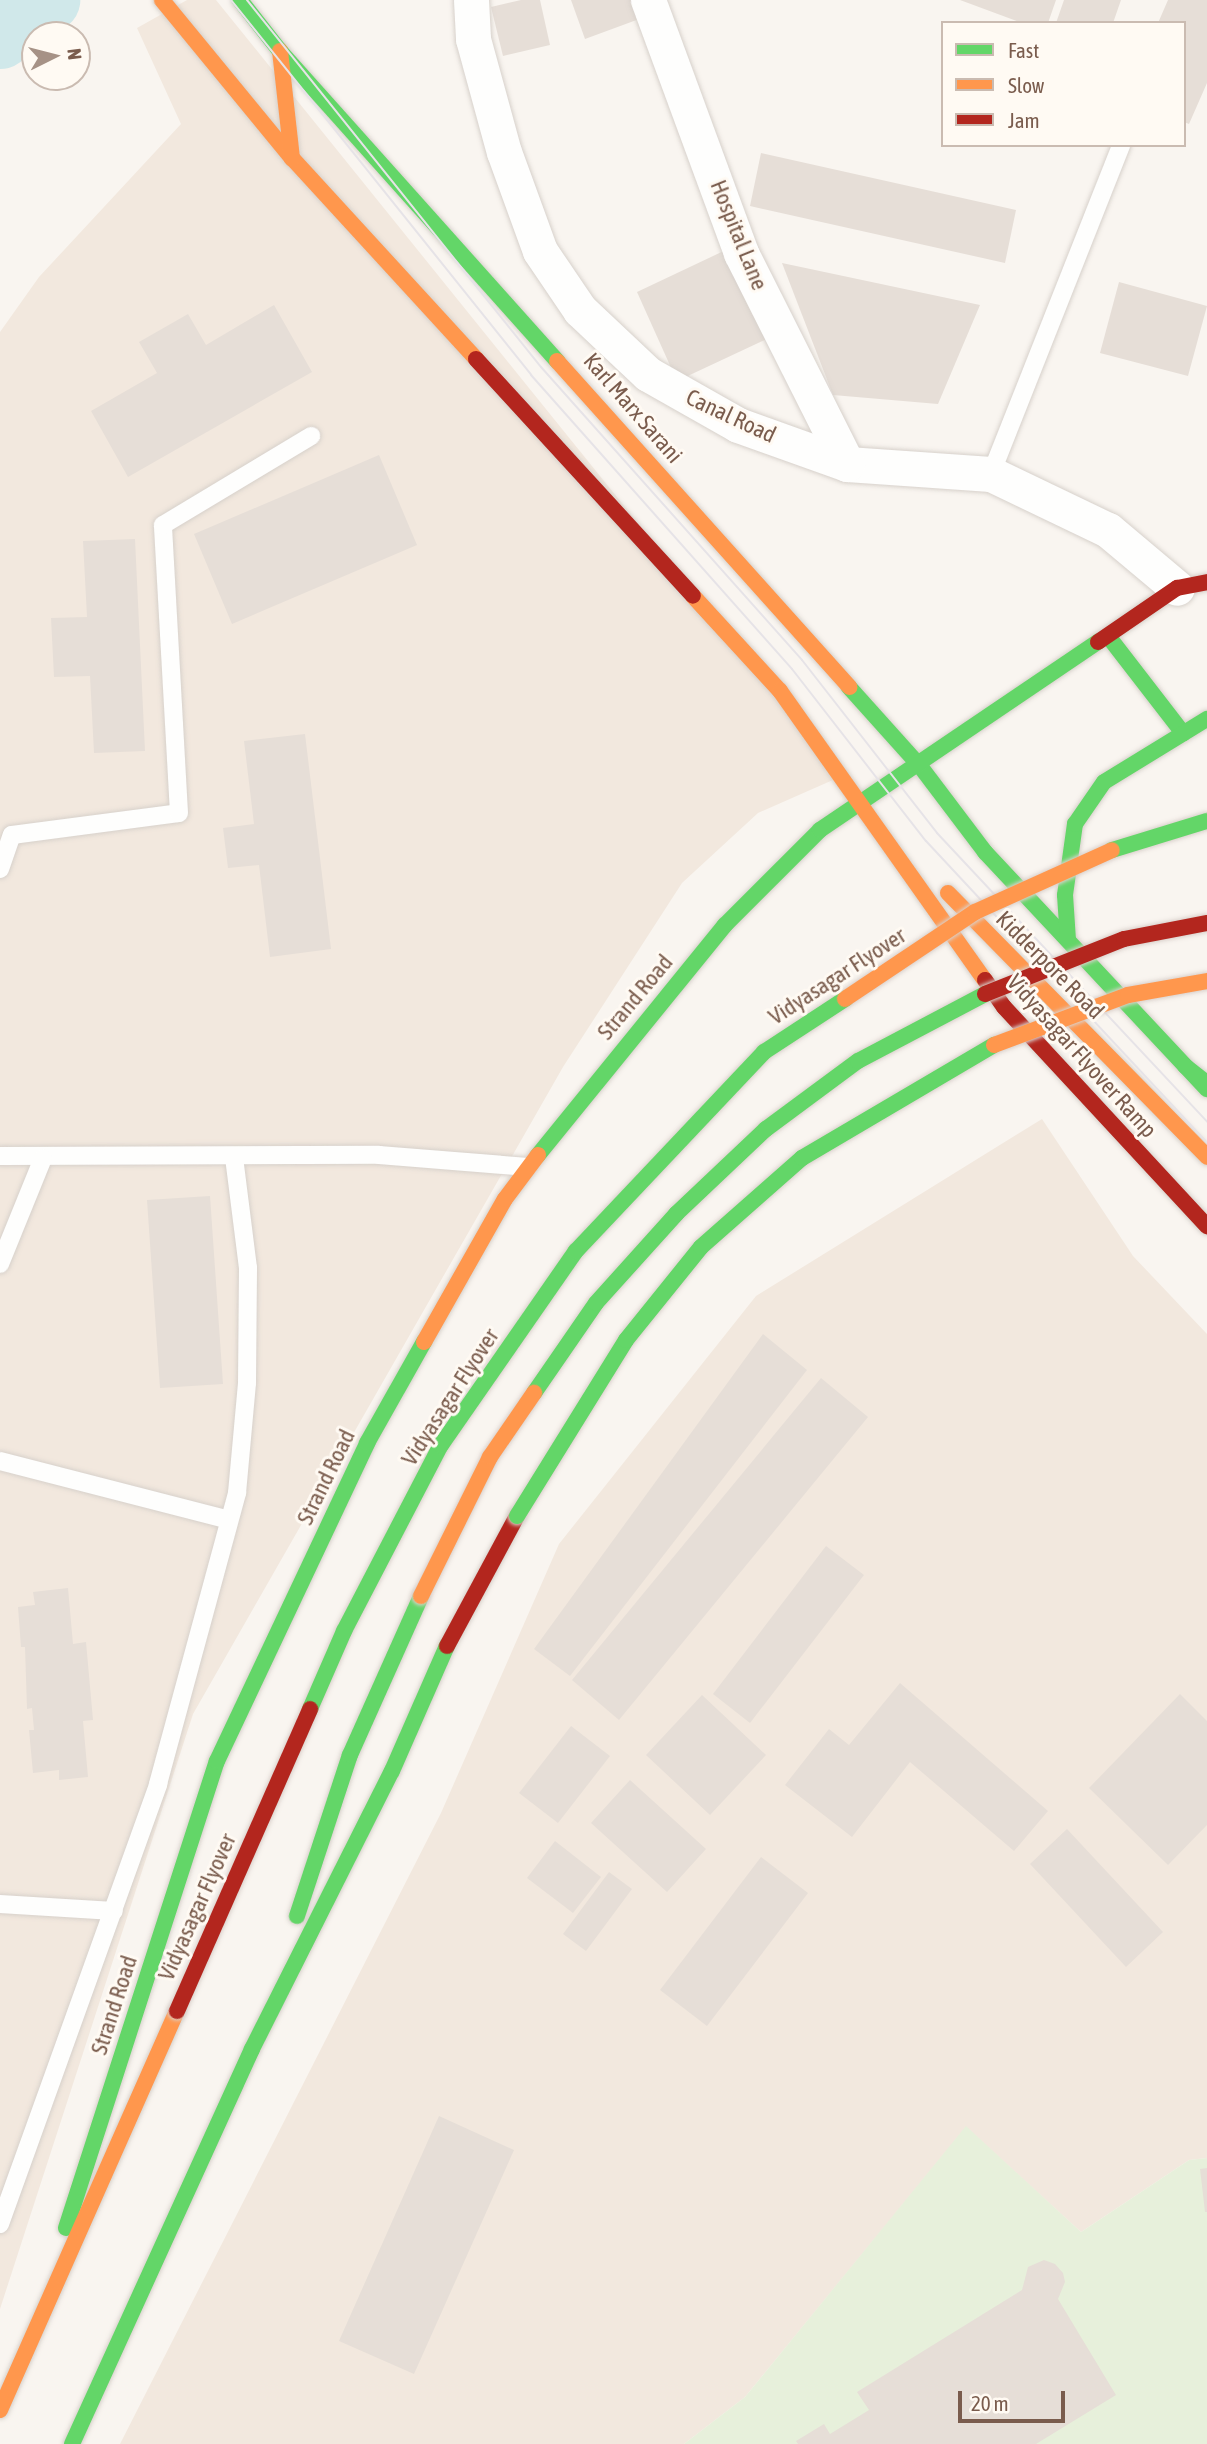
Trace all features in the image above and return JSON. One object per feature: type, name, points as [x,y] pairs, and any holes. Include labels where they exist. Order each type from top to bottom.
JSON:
[{"type":"main road","points":[[162,0],[292,158],[780,691],[860,805]]},
{"type":"main road","name":"Karl Marx Sarani","points":[[240,0],[280,51],[920,766],[985,852]]},
{"type":"main road","points":[[280,51],[292,158]]},
{"type":"main road","name":"Strand Road","points":[[23,2360],[217,1762],[367,1443],[505,1199],[600,1074],[725,926],[820,830],[920,766],[1108,636],[1192,585]]},
{"type":"main road","points":[[1108,636],[1183,733]]},
{"type":"main road","points":[[1068,940],[1065,895],[1075,824],[1104,782],[1207,719]]},
{"type":"main road","name":"Kidderpore Road","points":[[860,805],[1207,1157]]},
{"type":"main road","name":"Vidyasagar Flyover Ramp","points":[[860,805],[1004,1007],[1207,1227]]},
{"type":"main road","name":"Vidyasagar Flyover","points":[[23,2360],[344,1631],[441,1445],[576,1251],[764,1052],[975,912],[1092,856],[1207,821]]},
{"type":"main road","name":"Kidderpore Road","points":[[985,852],[1207,1089]]},
{"type":"main road","points":[[252,2049],[350,1755],[421,1596],[490,1457],[596,1303],[676,1214],[766,1129],[858,1060],[1003,985],[1124,939],[1207,923]]},
{"type":"main road","points":[[72,2444],[252,2049],[392,1771],[444,1652],[517,1516],[626,1340],[701,1247],[802,1158],[977,1051],[1128,995],[1207,981]]},
{"type":"main road","points":[[1185,1066],[1207,1083]]},
{"type":"main road","points":[[0,2410],[23,2360]]},
{"type":"street","name":"Canal Road","points":[[471,0],[473,39],[504,152],[540,251],[580,310],[648,374],[738,425],[847,464],[991,474],[1108,530],[1192,585]]},
{"type":"street","name":"Hospital Lane","points":[[648,0],[741,253],[847,464]]},
{"type":"lane","points":[[991,474],[1120,147]]},
{"type":"lane","points":[[0,869],[12,835],[179,813],[163,525],[311,436]]},
{"type":"lane","points":[[0,1156],[43,1158],[379,1155],[529,1168]]},
{"type":"lane","points":[[0,2224],[158,1784],[237,1493],[247,1383],[248,1268],[234,1157]]},
{"type":"lane","points":[[0,1264],[43,1158]]},
{"type":"lane","points":[[0,1461],[229,1520]]},
{"type":"lane","points":[[0,1904],[114,1911]]},
{"type":"shaded area","points":[[187,0],[216,0],[842,776],[758,813],[682,883],[563,1067],[193,1714],[0,2309],[0,332],[39,277],[181,124],[137,28]]},
{"type":"shaded area","points":[[1042,1119],[1133,1256],[1207,1334],[1207,2158],[1189,2160],[1081,2232],[966,2127],[745,2397],[684,2444],[120,2444],[441,1813],[559,1544],[756,1296]]},
{"type":"green space","points":[[966,2126],[1081,2232],[1189,2160],[1207,2158],[1207,2444],[684,2444],[745,2397]]},
{"type":"building","points":[[521,0],[540,0],[550,45],[503,56],[491,7]]},
{"type":"building","points":[[571,0],[636,0],[642,18],[585,39]]},
{"type":"building","points":[[960,0],[1056,0],[1049,21],[1017,21]]},
{"type":"building","points":[[1064,0],[1121,0],[1114,21],[1057,21]]},
{"type":"building","points":[[1168,0],[1207,0],[1207,83],[1189,124],[1186,123],[1186,21],[1159,21]]},
{"type":"building","points":[[761,153],[1016,210],[1005,263],[750,206]]},
{"type":"building","points":[[730,248],[771,337],[677,381],[637,292]]},
{"type":"building","points":[[782,263],[980,305],[938,404],[833,395]]},
{"type":"building","points":[[1119,282],[1207,306],[1188,376],[1100,353]]},
{"type":"building","points":[[274,305],[312,372],[128,477],[91,411],[157,373],[139,342],[188,314],[206,345]]},
{"type":"building","points":[[379,455],[417,545],[232,624],[194,534]]},
{"type":"building","points":[[135,539],[145,751],[94,753],[90,676],[54,677],[51,618],[87,617],[83,541]]},
{"type":"building","points":[[305,734],[331,949],[270,957],[259,865],[228,868],[223,828],[254,824],[244,741]]},
{"type":"building","points":[[210,1196],[223,1384],[160,1388],[147,1200]]},
{"type":"building","points":[[763,1334],[807,1370],[570,1676],[534,1649]]},
{"type":"building","points":[[821,1378],[868,1417],[619,1720],[572,1680]]},
{"type":"building","points":[[826,1546],[864,1575],[750,1723],[713,1694]]},
{"type":"building","points":[[68,1588],[73,1644],[86,1642],[93,1720],[83,1721],[88,1777],[59,1780],[59,1770],[33,1773],[29,1730],[34,1730],[32,1708],[27,1709],[25,1647],[21,1647],[18,1607],[35,1605],[33,1592]]},
{"type":"building","points":[[900,1683],[1048,1811],[1014,1851],[910,1762],[852,1837],[785,1785],[829,1729],[849,1745]]},
{"type":"building","points":[[1180,1694],[1207,1721],[1207,1825],[1168,1865],[1089,1788]]},
{"type":"building","points":[[702,1695],[766,1755],[710,1815],[646,1755]]},
{"type":"building","points":[[571,1726],[610,1756],[558,1823],[519,1793]]},
{"type":"building","points":[[630,1780],[706,1849],[667,1892],[591,1823]]},
{"type":"building","points":[[1067,1829],[1163,1932],[1126,1967],[1030,1864]]},
{"type":"building","points":[[555,1841],[601,1877],[573,1913],[527,1878]]},
{"type":"building","points":[[761,1857],[808,1893],[707,2026],[660,1990]]},
{"type":"building","points":[[609,1872],[632,1889],[586,1951],[563,1934]]},
{"type":"building","points":[[439,2116],[514,2150],[414,2374],[339,2341]]},
{"type":"building","points":[[1207,2168],[1207,2212],[1205,2212],[1200,2169]]},
{"type":"building","points":[[1044,2260],[1055,2264],[1063,2273],[1065,2282],[1058,2299],[1116,2395],[1036,2444],[798,2444],[796,2441],[824,2424],[830,2434],[869,2410],[857,2392],[1022,2290],[1028,2267]]},
{"type":"waterway","points":[[0,37],[48,0]]},
{"type":"tram line","points":[[231,0],[531,375],[792,669],[926,841],[1207,1142]]},
{"type":"tram line","points":[[247,0],[541,367],[802,660],[937,833],[1207,1122]]},
{"type":"traffic: fast","points":[[240,0],[280,51],[557,361]]},
{"type":"traffic: fast","points":[[1108,636],[1183,733]]},
{"type":"traffic: fast","points":[[538,1155],[725,925],[820,830],[1098,642]]},
{"type":"traffic: fast","points":[[849,687],[920,766],[985,852],[1207,1089]]},
{"type":"traffic: fast","points":[[1068,940],[1065,895],[1075,824],[1104,782],[1207,719]]},
{"type":"traffic: fast","points":[[1112,850],[1207,821]]},
{"type":"traffic: fast","points":[[534,1393],[596,1303],[676,1214],[766,1129],[858,1061],[985,994]]},
{"type":"traffic: fast","points":[[310,1709],[344,1631],[441,1445],[576,1251],[764,1052],[845,999]]},
{"type":"traffic: fast","points":[[517,1516],[626,1340],[701,1247],[802,1158],[994,1045]]},
{"type":"traffic: fast","points":[[1185,1066],[1207,1083]]},
{"type":"traffic: fast","points":[[66,2228],[217,1761],[367,1443],[424,1342]]},
{"type":"traffic: fast","points":[[297,1916],[350,1755],[421,1596]]},
{"type":"traffic: fast","points":[[72,2444],[252,2049],[392,1771],[447,1646]]},
{"type":"traffic: slow","points":[[162,0],[292,158],[476,359]]},
{"type":"traffic: slow","points":[[280,51],[292,158]]},
{"type":"traffic: slow","points":[[557,361],[849,687]]},
{"type":"traffic: slow","points":[[693,596],[780,691],[985,980]]},
{"type":"traffic: slow","points":[[845,999],[975,912],[1112,850]]},
{"type":"traffic: slow","points":[[948,893],[1207,1157]]},
{"type":"traffic: slow","points":[[994,1045],[1128,995],[1207,981]]},
{"type":"traffic: slow","points":[[424,1342],[505,1199],[538,1155]]},
{"type":"traffic: slow","points":[[421,1596],[490,1457],[534,1393]]},
{"type":"traffic: slow","points":[[0,2410],[177,2011]]},
{"type":"traffic: jam","points":[[476,359],[693,596]]},
{"type":"traffic: jam","points":[[1098,642],[1177,588],[1207,582]]},
{"type":"traffic: jam","points":[[985,994],[1124,939],[1207,923]]},
{"type":"traffic: jam","points":[[985,980],[1004,1007],[1207,1226]]},
{"type":"traffic: jam","points":[[447,1646],[517,1516]]},
{"type":"traffic: jam","points":[[177,2011],[310,1709]]}]
